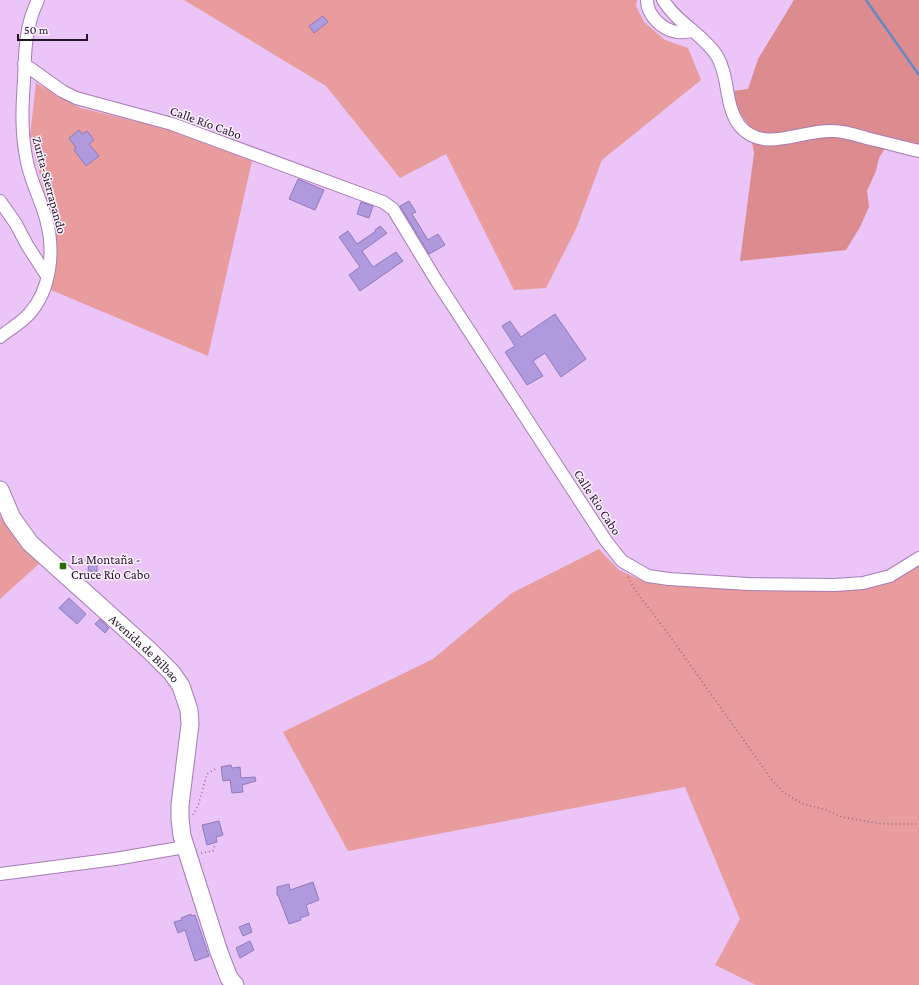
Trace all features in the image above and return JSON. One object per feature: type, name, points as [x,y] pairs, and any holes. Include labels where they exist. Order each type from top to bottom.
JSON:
[{"type":"highway","name":"Avenida de Bilbao","points":[[0,490],[12,518],[30,543],[159,660],[172,673],[181,686],[189,710],[190,724],[180,800],[180,819],[186,851],[219,952],[229,978],[235,985]]},
{"type":"street","name":"Zurita-Sierrapando","points":[[0,337],[24,319],[34,308],[42,294],[50,257],[50,234],[44,212],[29,172],[22,132],[24,64],[28,28],[32,12],[38,0]]},
{"type":"street","points":[[647,0],[647,6],[651,14],[665,28],[679,33],[692,31]]},
{"type":"street","points":[[663,0],[674,15],[710,46],[718,57],[725,75],[732,113],[742,128],[754,136],[763,140],[775,140],[814,132],[835,131],[919,151]]},
{"type":"street","name":"Calle Río Cabo","points":[[24,64],[62,91],[76,98],[172,124],[383,202]]},
{"type":"street","points":[[0,201],[10,214],[27,245],[47,276]]},
{"type":"street","name":"Calle Rio Cabo","points":[[383,202],[393,209],[436,280],[606,541],[622,561],[630,567],[648,576],[669,579],[748,584],[835,585],[863,583],[890,576],[919,558]]},
{"type":"street","points":[[0,874],[186,851]]},
{"type":"path","points":[[626,574],[635,590],[681,651],[760,765],[783,792],[802,804],[824,809],[842,817],[882,824],[919,824]]},
{"type":"path","points":[[180,819],[189,818],[196,811],[207,774],[217,768]]},
{"type":"path","points":[[186,851],[213,851],[215,845]]},
{"type":"shaded area","points":[[184,0],[637,0],[636,6],[644,22],[665,40],[688,48],[701,80],[602,160],[576,229],[546,288],[514,290],[446,154],[400,178],[326,86]]},
{"type":"shaded area","points":[[794,0],[919,0],[919,147],[891,139],[879,158],[876,171],[867,191],[869,207],[860,227],[846,250],[740,261],[754,153],[749,126],[735,106],[733,91],[748,89],[758,59]]},
{"type":"shaded area","points":[[36,83],[81,108],[167,129],[252,161],[208,356],[51,290],[57,260],[55,233],[30,136]]},
{"type":"shaded area","points":[[5,515],[41,562],[0,599],[0,517]]},
{"type":"shaded area","points":[[599,549],[619,570],[645,582],[669,586],[766,589],[864,589],[919,563],[919,985],[756,985],[715,965],[740,919],[685,787],[348,851],[283,732],[433,659],[512,593]]},
{"type":"building","points":[[323,16],[328,22],[314,33],[309,26]]},
{"type":"building","points":[[79,130],[82,134],[87,131],[94,140],[89,144],[99,156],[86,166],[74,150],[76,148],[69,138]]},
{"type":"building","points":[[298,179],[324,190],[315,210],[289,199]]},
{"type":"building","points":[[409,201],[416,212],[412,214],[428,240],[438,234],[445,245],[429,254],[400,206]]},
{"type":"building","points":[[361,202],[373,206],[369,218],[357,214]]},
{"type":"building","points":[[380,226],[387,233],[362,251],[373,267],[396,252],[403,261],[360,291],[349,275],[360,267],[339,237],[348,231],[357,244],[376,231],[375,230]]},
{"type":"building","points":[[555,314],[586,359],[561,377],[545,353],[533,361],[543,376],[527,385],[505,352],[515,346],[502,326],[510,321],[521,337]]},
{"type":"building","points":[[89,558],[97,558],[97,572],[88,571]]},
{"type":"building","points":[[69,598],[86,614],[77,624],[59,608]]},
{"type":"building","points":[[100,619],[109,628],[105,633],[95,624]]},
{"type":"building","points":[[231,765],[232,768],[240,767],[241,778],[255,777],[256,781],[242,785],[243,792],[232,793],[230,780],[223,781],[221,767]]},
{"type":"building","points":[[219,821],[223,835],[216,837],[217,842],[207,845],[202,825]]},
{"type":"building","points":[[313,882],[319,900],[306,905],[309,915],[300,918],[301,920],[289,924],[277,895],[277,887],[289,884],[290,890]]},
{"type":"building","points":[[191,914],[191,916],[195,915],[209,956],[195,961],[185,930],[178,933],[174,922],[182,920],[181,918]]},
{"type":"building","points":[[249,923],[252,932],[243,936],[239,927]]},
{"type":"building","points":[[250,941],[254,950],[240,958],[236,948]]},
{"type":"waterway","points":[[866,0],[919,75]]},
{"type":"place","name":"La Montaña - Cruce Río Cabo","points":[[63,566]]}]
